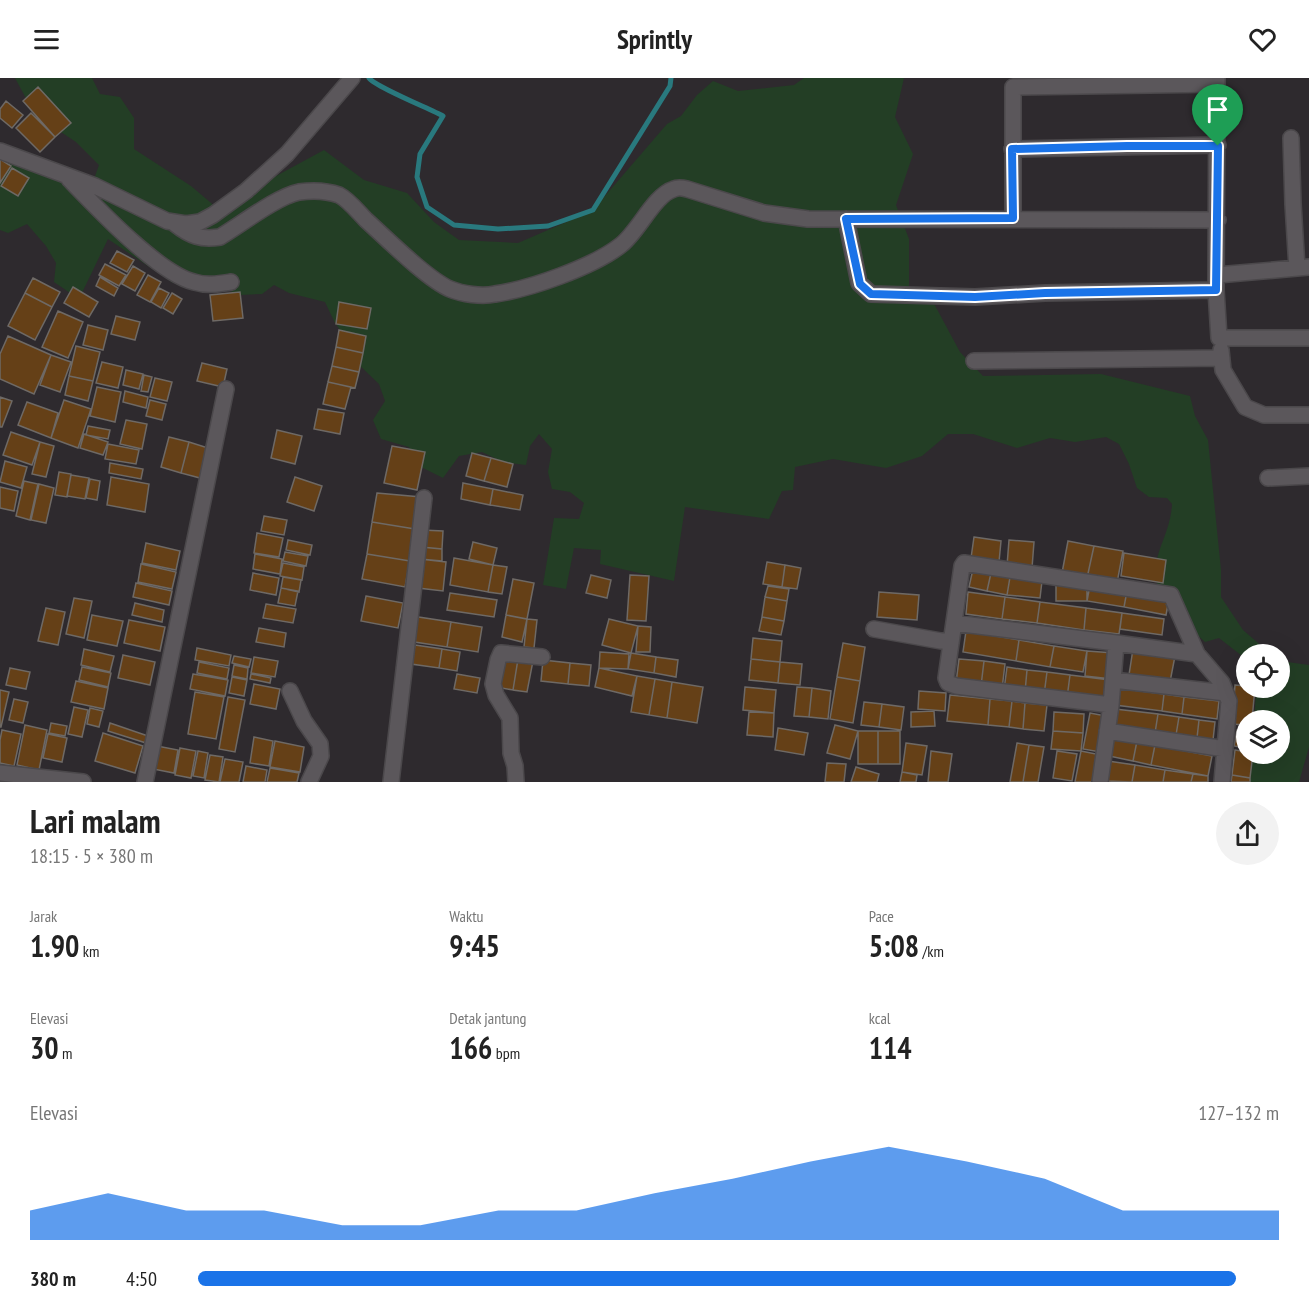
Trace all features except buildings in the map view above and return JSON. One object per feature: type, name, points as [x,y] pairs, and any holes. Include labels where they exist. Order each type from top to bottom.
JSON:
[{"type":"street","points":[[175,224],[200,222],[246,191],[287,154],[352,79]]},
{"type":"street","points":[[1013,218],[1013,87],[1217,81],[1217,282],[1219,338],[1223,369],[1245,407],[1264,415],[1309,415]]},
{"type":"street","points":[[846,219],[860,284],[871,294],[975,297],[1045,293],[1217,282],[1303,267],[1293,204],[1292,138]]},
{"type":"street","points":[[1012,149],[1218,146]]},
{"type":"street","points":[[0,151],[64,174],[175,224],[192,237],[209,239],[220,237],[279,200],[297,193],[320,190],[341,196],[441,284],[470,294],[492,295],[528,286],[608,254],[636,231],[656,202],[675,188],[687,189],[764,213],[808,219],[1218,220]]},
{"type":"street","points":[[64,174],[124,233],[166,268],[191,282],[211,285],[231,282]]},
{"type":"street","points":[[1219,338],[1309,338]]},
{"type":"street","points":[[974,361],[1222,358]]},
{"type":"street","points":[[145,782],[226,389]]},
{"type":"street","points":[[1268,478],[1309,476]]},
{"type":"street","points":[[391,782],[424,498]]},
{"type":"street","points":[[1111,705],[952,685],[946,678],[964,563],[1168,593],[1173,597],[1197,654],[1222,683],[1226,693],[1229,709],[1222,782]]},
{"type":"street","points":[[954,623],[1197,654]]},
{"type":"street","points":[[874,629],[950,641]]},
{"type":"street","points":[[1100,782],[1111,705],[1116,643]]},
{"type":"street","points":[[516,782],[511,753],[510,718],[496,695],[494,684],[498,660],[501,653],[542,657]]},
{"type":"street","points":[[1113,680],[1226,693]]},
{"type":"street","points":[[290,691],[304,721],[320,744],[321,756],[309,782]]},
{"type":"street","points":[[1107,731],[1225,749]]},
{"type":"street","points":[[0,773],[83,782]]},
{"type":"green space","points":[[15,78],[92,78],[100,94],[120,97],[134,118],[134,149],[191,186],[217,208],[324,150],[364,180],[407,193],[434,222],[459,240],[518,243],[592,211],[667,124],[681,116],[697,95],[713,81],[738,91],[794,85],[804,78],[904,78],[895,117],[913,154],[896,205],[909,239],[909,293],[931,298],[960,352],[983,376],[1101,374],[1190,396],[1195,416],[1208,440],[1221,570],[1221,597],[1243,630],[1259,644],[1236,644],[1236,651],[1219,638],[1205,642],[1191,629],[1187,609],[1162,598],[1157,584],[1157,561],[1172,504],[1167,498],[1149,497],[1137,488],[1119,444],[1106,437],[1075,442],[1050,438],[1017,448],[973,434],[948,434],[922,456],[886,468],[833,459],[795,467],[793,490],[782,491],[769,519],[685,507],[674,581],[600,564],[601,550],[574,548],[566,589],[543,585],[554,518],[579,519],[584,503],[570,492],[552,489],[548,472],[552,449],[539,434],[530,446],[526,465],[503,462],[482,452],[459,456],[443,478],[419,466],[409,447],[381,439],[373,420],[385,401],[379,384],[356,362],[325,302],[289,293],[274,285],[262,294],[240,295],[210,283],[173,283],[108,239],[79,299],[54,282],[56,263],[46,246],[27,224],[8,233],[0,230],[0,175],[10,146],[94,179],[99,165],[76,142],[35,115]]},
{"type":"green space","points":[[1290,662],[1309,665],[1309,747],[1299,782],[1248,782],[1250,764],[1290,764],[1290,710],[1255,710],[1256,698],[1290,698]]},
{"type":"waterway","points":[[369,78],[391,92],[443,116],[420,154],[417,177],[427,207],[454,225],[498,229],[548,226],[593,210],[670,86],[671,78]]},
{"type":"route","points":[[1218,146],[1216,290],[1045,293],[975,297],[871,294],[860,284],[846,219],[1013,218],[1012,149],[1218,146]]}]
